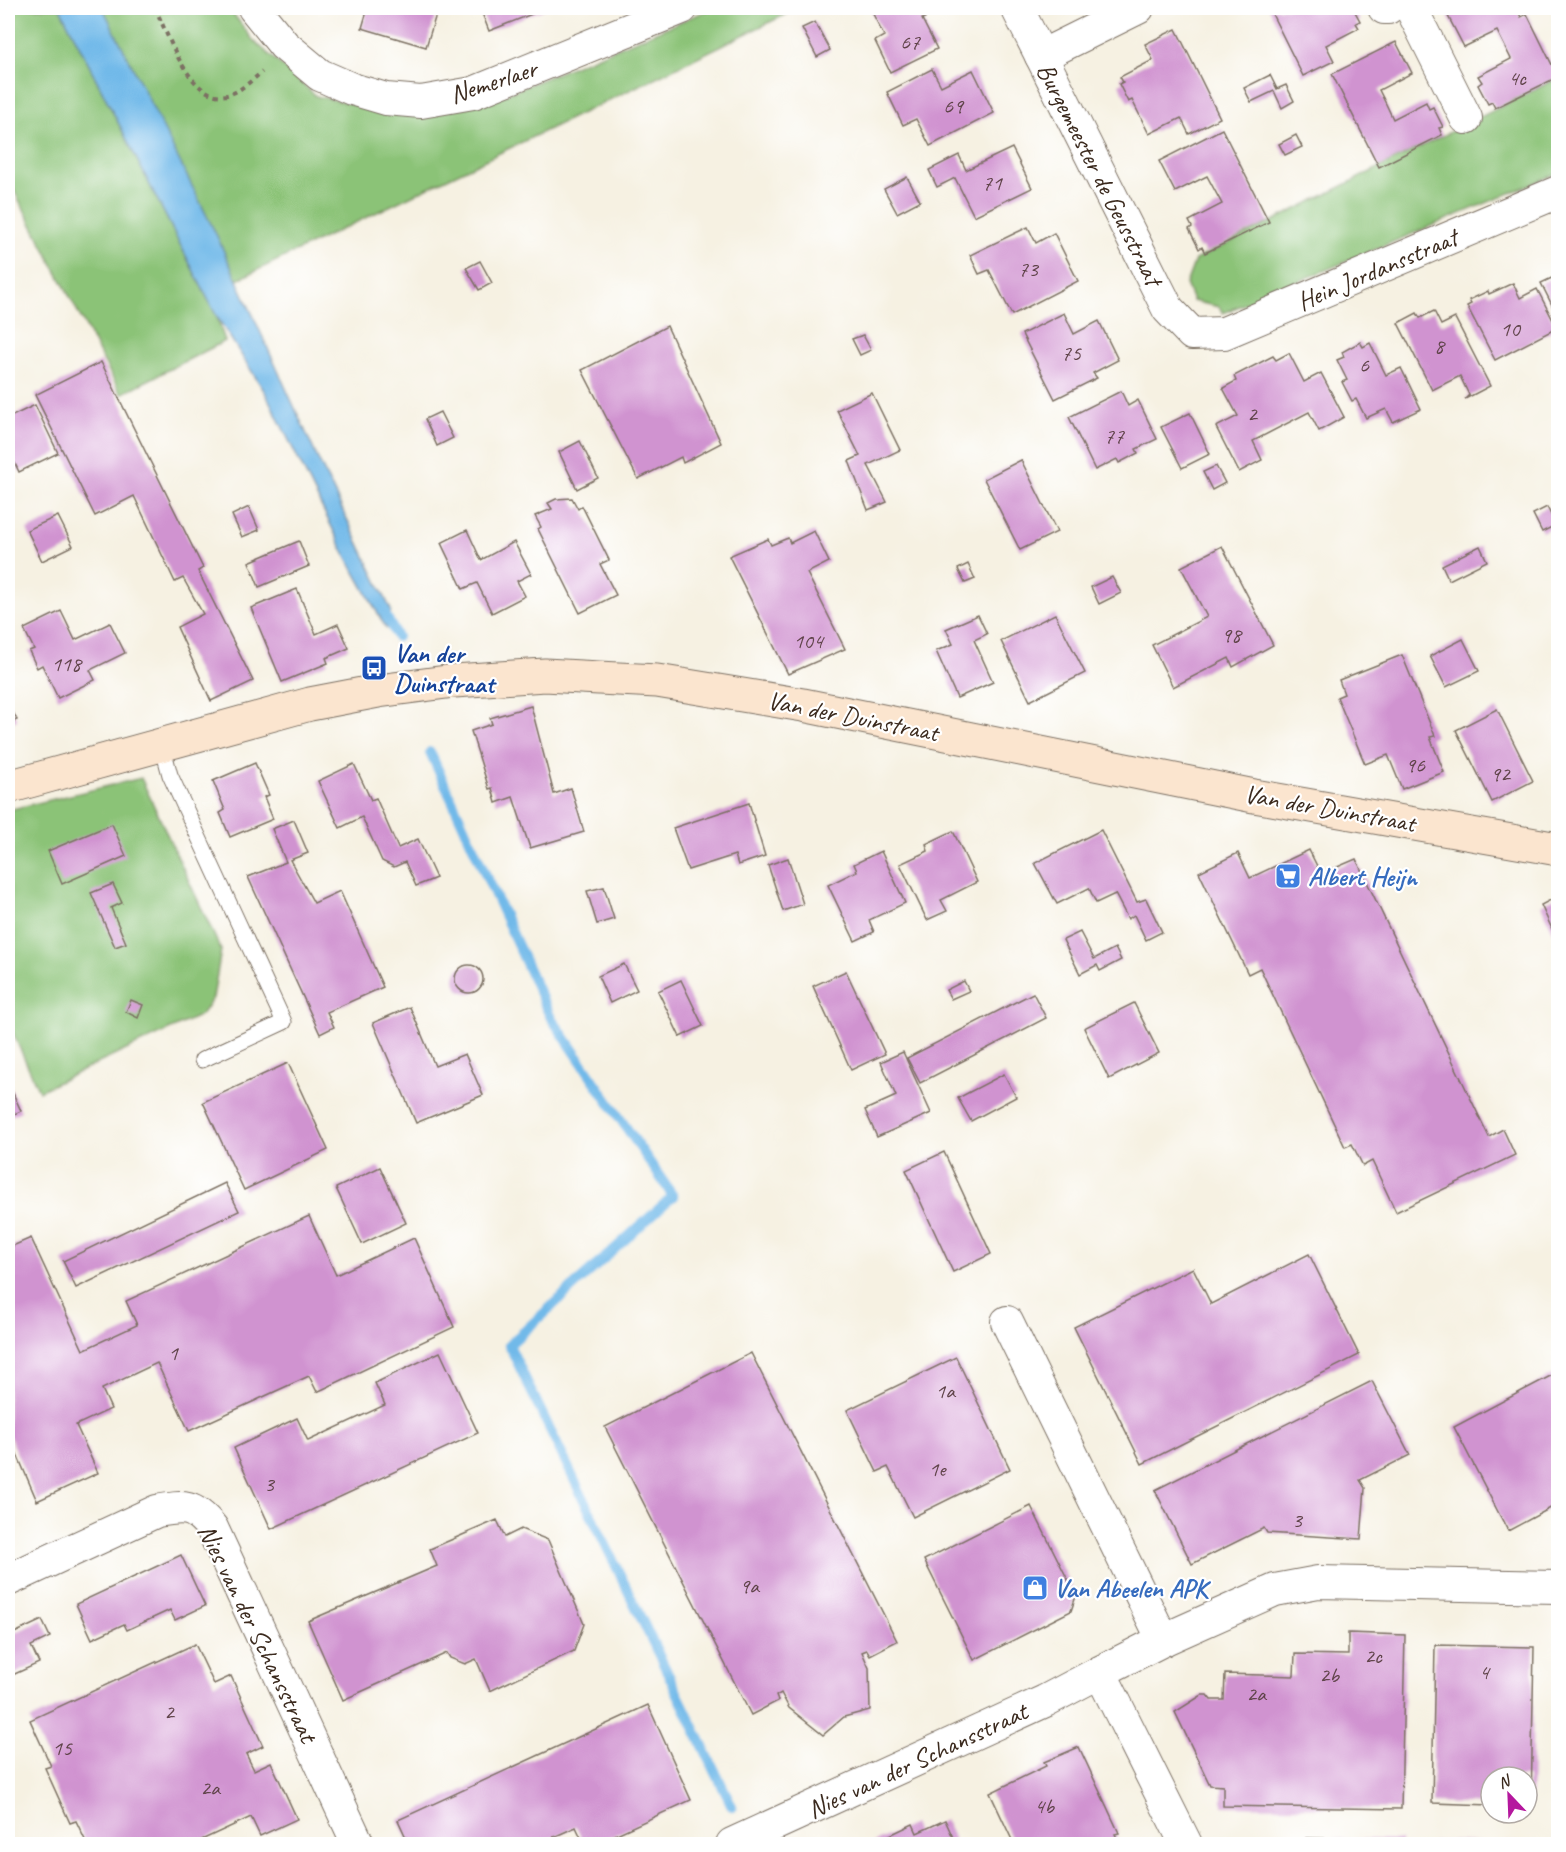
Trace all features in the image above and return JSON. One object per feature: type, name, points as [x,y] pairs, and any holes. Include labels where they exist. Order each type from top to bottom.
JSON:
[{"type":"street","name":"Nemerlaer","points":[[254,8],[290,50],[320,75],[352,89],[386,99],[421,102],[473,93],[682,8]]},
{"type":"street","name":"Burgemeester de Geusstraat","points":[[1017,8],[1168,309],[1192,334]]},
{"type":"street","points":[[1041,56],[1138,8]]},
{"type":"street","points":[[1411,8],[1466,118]]},
{"type":"street","name":"Hein Jordansstraat","points":[[1192,334],[1224,333],[1558,192]]},
{"type":"street","name":"Van der Duinstraat","points":[[8,787],[310,704],[378,691],[454,681],[545,675],[657,681],[803,705],[1254,796],[1558,849]]},
{"type":"street","points":[[1007,1322],[1163,1640]]},
{"type":"street","name":"Nies van der Schansstraat","points":[[8,1580],[157,1511],[182,1507],[201,1514],[212,1528],[358,1845]]},
{"type":"street","name":"Nies van der Schansstraat","points":[[732,1845],[1045,1701],[1163,1640],[1275,1590],[1318,1582],[1558,1587]]},
{"type":"street","points":[[1100,1672],[1186,1845]]},
{"type":"lane","points":[[162,745],[171,775],[284,1022],[202,1060]]},
{"type":"path","points":[[155,8],[192,82],[208,93],[226,95],[243,87],[290,50]]},
{"type":"green space","points":[[8,8],[60,8],[217,317],[225,341],[121,394],[8,179]]},
{"type":"green space","points":[[100,8],[229,8],[253,40],[316,96],[404,115],[500,97],[713,8],[799,8],[237,280]]},
{"type":"green space","points":[[1558,78],[1558,173],[1223,313],[1219,307],[1193,301],[1186,284],[1195,260]]},
{"type":"green space","points":[[141,778],[221,950],[213,998],[201,1015],[39,1091],[8,1022],[8,810]]},
{"type":"water","points":[[60,8],[103,8],[217,236],[317,457],[391,610],[386,628],[346,556],[265,392],[217,317]]},
{"type":"building","points":[[368,8],[438,8],[426,47],[362,28]]},
{"type":"building","points":[[480,8],[547,8],[489,31]]},
{"type":"building","points":[[870,8],[941,8],[942,10],[922,19],[937,49],[890,72],[875,41],[884,36]]},
{"type":"building","points":[[1269,8],[1353,8],[1360,21],[1356,23],[1359,28],[1326,45],[1334,61],[1303,76]]},
{"type":"building","points":[[1465,8],[1516,8],[1521,17],[1527,14],[1558,77],[1495,108],[1492,102],[1488,104],[1478,85],[1482,82],[1478,76],[1511,59],[1497,31],[1464,47],[1448,16]]},
{"type":"building","points":[[815,22],[830,50],[817,57],[802,28]]},
{"type":"building","points":[[1176,29],[1220,118],[1189,134],[1181,118],[1149,134],[1132,100],[1128,102],[1119,84],[1123,82],[1120,77],[1153,60],[1145,44]]},
{"type":"building","points":[[1396,42],[1412,73],[1379,90],[1393,119],[1426,102],[1429,109],[1433,107],[1443,127],[1439,128],[1442,135],[1379,167],[1332,74]]},
{"type":"building","points":[[932,69],[941,86],[973,70],[994,113],[930,146],[916,119],[903,125],[887,92]]},
{"type":"building","points":[[1270,75],[1277,89],[1286,85],[1294,101],[1282,108],[1274,91],[1251,102],[1244,88]]},
{"type":"building","points":[[1222,129],[1269,222],[1205,253],[1202,247],[1199,249],[1189,229],[1192,227],[1189,221],[1222,204],[1207,176],[1175,192],[1159,161]]},
{"type":"building","points":[[1296,135],[1302,147],[1285,155],[1279,144]]},
{"type":"building","points":[[1012,148],[1032,188],[974,216],[955,178],[937,187],[929,170],[959,155],[966,170]]},
{"type":"building","points":[[907,177],[920,201],[897,213],[884,189]]},
{"type":"building","points":[[1028,227],[1036,243],[1054,233],[1078,281],[1012,315],[989,270],[979,274],[970,255]]},
{"type":"building","points":[[480,261],[492,283],[479,290],[466,268]]},
{"type":"building","points":[[1558,275],[1558,309],[1555,311],[1541,283]]},
{"type":"building","points":[[1513,283],[1520,298],[1537,289],[1557,328],[1495,360],[1467,306],[1471,304],[1469,300]]},
{"type":"building","points":[[1434,311],[1441,325],[1455,318],[1490,386],[1465,399],[1469,395],[1460,376],[1432,390],[1398,323],[1417,313],[1420,318]]},
{"type":"building","points":[[1064,313],[1074,334],[1099,321],[1118,360],[1093,373],[1097,378],[1055,399],[1022,334]]},
{"type":"building","points":[[667,326],[721,443],[683,463],[681,457],[638,479],[582,370]]},
{"type":"building","points":[[863,335],[871,350],[860,355],[852,339]]},
{"type":"building","points":[[1360,342],[1363,347],[1370,343],[1386,375],[1401,368],[1421,409],[1393,422],[1386,409],[1366,418],[1356,399],[1352,401],[1342,382],[1347,380],[1337,360],[1344,357],[1342,352]]},
{"type":"building","points":[[1289,353],[1304,382],[1321,373],[1344,417],[1319,431],[1309,412],[1253,441],[1262,460],[1239,472],[1216,427],[1238,416],[1223,388],[1236,381],[1234,376],[1273,356],[1276,360]]},
{"type":"building","points":[[101,362],[203,568],[198,571],[253,681],[211,701],[177,627],[203,614],[183,578],[175,582],[134,496],[95,516],[35,395]]},
{"type":"building","points":[[1121,391],[1128,406],[1138,400],[1157,439],[1136,449],[1138,453],[1119,463],[1117,459],[1095,470],[1069,417]]},
{"type":"building","points":[[872,393],[900,450],[868,465],[887,502],[868,510],[849,461],[860,456],[837,410]]},
{"type":"building","points":[[35,405],[58,453],[19,472],[8,448],[8,418]]},
{"type":"building","points":[[440,412],[453,438],[437,446],[425,419]]},
{"type":"building","points":[[1190,413],[1210,454],[1182,468],[1161,427]]},
{"type":"building","points":[[580,441],[598,478],[577,489],[559,452]]},
{"type":"building","points":[[1021,460],[1057,532],[1020,550],[984,479]]},
{"type":"building","points":[[1216,466],[1225,483],[1212,490],[1203,472]]},
{"type":"building","points":[[572,498],[578,509],[582,506],[609,560],[600,564],[616,595],[580,613],[538,529],[541,527],[535,516],[552,509],[548,503],[556,499]]},
{"type":"building","points":[[249,507],[259,530],[242,537],[232,515]]},
{"type":"building","points":[[1547,507],[1556,525],[1542,532],[1533,514]]},
{"type":"building","points":[[58,516],[73,546],[42,561],[27,530]]},
{"type":"building","points":[[467,530],[481,560],[514,542],[531,574],[517,581],[525,596],[492,613],[477,583],[463,589],[441,543]]},
{"type":"building","points":[[814,531],[829,562],[807,573],[845,649],[788,674],[729,556],[768,539],[771,545],[788,538],[790,543]]},
{"type":"building","points":[[299,541],[309,566],[259,587],[249,562]]},
{"type":"building","points":[[1222,546],[1273,645],[1233,667],[1229,658],[1173,687],[1152,645],[1207,617],[1181,567]]},
{"type":"building","points":[[1480,546],[1487,561],[1449,580],[1442,565]]},
{"type":"building","points":[[968,564],[975,579],[965,583],[958,569]]},
{"type":"building","points":[[1112,577],[1121,593],[1099,604],[1091,587]]},
{"type":"building","points":[[297,589],[316,634],[338,624],[349,648],[326,658],[328,663],[282,682],[251,608]]},
{"type":"building","points":[[61,611],[75,640],[110,623],[125,653],[90,670],[95,680],[58,698],[42,665],[37,668],[29,651],[34,649],[24,629]]},
{"type":"building","points":[[1055,614],[1085,673],[1030,701],[1001,641]]},
{"type":"building","points":[[978,615],[987,634],[974,640],[993,682],[957,698],[936,651],[953,644],[946,629]]},
{"type":"building","points":[[1463,639],[1479,671],[1446,687],[1430,656]]},
{"type":"building","points":[[1402,655],[1435,736],[1430,737],[1444,772],[1402,789],[1388,755],[1365,764],[1337,697],[1344,694],[1339,680]]},
{"type":"building","points":[[8,702],[17,720],[8,724]]},
{"type":"building","points":[[531,706],[554,794],[571,788],[584,832],[530,848],[513,797],[496,803],[492,788],[489,789],[471,731],[492,724],[490,718]]},
{"type":"building","points":[[1497,709],[1533,781],[1492,802],[1456,730]]},
{"type":"building","points":[[255,763],[269,795],[264,797],[273,819],[230,837],[220,813],[225,810],[213,781]]},
{"type":"building","points":[[354,764],[371,800],[376,798],[398,848],[418,839],[436,878],[416,886],[405,862],[394,867],[382,861],[362,817],[340,828],[318,781]]},
{"type":"building","points":[[749,803],[765,856],[738,865],[735,855],[688,870],[673,828]]},
{"type":"building","points":[[294,820],[308,853],[290,860],[314,903],[340,891],[383,987],[327,1012],[334,1027],[320,1034],[248,877],[286,862],[272,829]]},
{"type":"building","points":[[112,824],[126,856],[62,884],[48,851]]},
{"type":"building","points":[[1101,830],[1137,902],[1146,899],[1162,932],[1146,940],[1134,915],[1128,919],[1115,894],[1096,903],[1089,888],[1057,904],[1035,863]]},
{"type":"building","points":[[953,831],[977,882],[941,900],[947,911],[927,920],[900,864],[928,851],[926,844]]},
{"type":"building","points":[[1309,850],[1321,874],[1356,859],[1489,1137],[1503,1129],[1515,1155],[1396,1212],[1372,1161],[1363,1166],[1352,1144],[1345,1147],[1260,968],[1248,974],[1199,872],[1238,853],[1250,878]]},
{"type":"building","points":[[881,851],[905,903],[869,920],[874,932],[855,941],[828,885],[857,871],[854,864]]},
{"type":"building","points":[[788,858],[803,904],[783,911],[768,865]]},
{"type":"building","points":[[113,884],[122,903],[111,908],[126,943],[115,947],[91,893]]},
{"type":"building","points":[[604,887],[614,919],[597,924],[587,891]]},
{"type":"building","points":[[1558,896],[1558,942],[1541,905]]},
{"type":"building","points":[[1080,932],[1094,959],[1115,948],[1121,960],[1100,971],[1097,965],[1080,974],[1063,940]]},
{"type":"building","points":[[624,964],[637,990],[610,1003],[598,976]]},
{"type":"building","points":[[469,965],[479,969],[483,979],[479,989],[469,993],[459,989],[455,979],[459,969]]},
{"type":"building","points":[[846,971],[885,1054],[851,1070],[813,986]]},
{"type":"building","points":[[681,980],[703,1026],[680,1037],[658,991]]},
{"type":"building","points":[[964,981],[969,991],[951,999],[946,990]]},
{"type":"building","points":[[1033,993],[1046,1018],[920,1083],[907,1058]]},
{"type":"building","points":[[131,1000],[143,1005],[138,1018],[126,1012]]},
{"type":"building","points":[[1134,1003],[1159,1053],[1109,1079],[1084,1028]]},
{"type":"building","points":[[410,1007],[435,1066],[465,1054],[483,1095],[416,1123],[373,1023]]},
{"type":"building","points":[[903,1052],[931,1113],[877,1137],[865,1110],[896,1096],[881,1062]]},
{"type":"building","points":[[288,1063],[328,1150],[244,1190],[203,1102]]},
{"type":"building","points":[[1004,1074],[1016,1097],[971,1121],[958,1098]]},
{"type":"building","points":[[8,1082],[21,1111],[8,1117]]},
{"type":"building","points":[[944,1152],[991,1254],[953,1272],[906,1170]]},
{"type":"building","points":[[380,1167],[406,1223],[362,1244],[336,1188]]},
{"type":"building","points":[[225,1183],[239,1211],[76,1288],[63,1261]]},
{"type":"building","points":[[309,1216],[336,1275],[414,1238],[454,1327],[317,1392],[309,1376],[189,1431],[157,1363],[102,1389],[111,1409],[76,1425],[98,1473],[37,1501],[8,1433],[8,1248],[31,1238],[83,1350],[137,1325],[126,1301]]},
{"type":"building","points":[[1309,1254],[1359,1355],[1142,1464],[1074,1327],[1193,1268],[1211,1304]]},
{"type":"building","points":[[440,1352],[478,1433],[271,1529],[234,1448],[297,1418],[308,1441],[385,1405],[375,1383]]},
{"type":"building","points":[[751,1353],[897,1641],[870,1655],[867,1650],[862,1652],[869,1668],[870,1710],[844,1717],[823,1735],[789,1708],[781,1693],[776,1696],[778,1701],[751,1715],[605,1427]]},
{"type":"building","points":[[956,1357],[1010,1469],[913,1517],[888,1467],[877,1472],[847,1410]]},
{"type":"building","points":[[1558,1372],[1558,1504],[1508,1531],[1454,1427]]},
{"type":"building","points":[[1372,1381],[1410,1455],[1360,1480],[1365,1488],[1361,1539],[1267,1533],[1264,1528],[1192,1564],[1155,1490]]},
{"type":"building","points":[[1031,1506],[1076,1596],[1071,1611],[974,1660],[924,1560]]},
{"type":"building","points":[[497,1520],[505,1537],[521,1529],[548,1540],[584,1624],[574,1651],[490,1691],[476,1659],[465,1664],[450,1658],[447,1653],[343,1700],[308,1621],[437,1566],[430,1549]]},
{"type":"building","points":[[181,1555],[205,1606],[175,1620],[170,1610],[127,1630],[124,1624],[92,1639],[76,1604]]},
{"type":"building","points":[[42,1620],[50,1637],[31,1646],[39,1663],[8,1677],[8,1636]]},
{"type":"building","points":[[1348,1633],[1405,1635],[1401,1809],[1223,1806],[1223,1786],[1210,1785],[1175,1712],[1202,1695],[1207,1695],[1211,1700],[1224,1700],[1225,1674],[1294,1676],[1295,1654],[1348,1655]]},
{"type":"building","points":[[195,1644],[214,1684],[231,1676],[263,1746],[246,1754],[254,1770],[271,1762],[297,1819],[260,1836],[251,1817],[193,1844],[87,1844],[76,1821],[70,1823],[45,1768],[51,1766],[30,1720]]},
{"type":"building","points":[[1435,1645],[1534,1647],[1532,1765],[1479,1765],[1479,1805],[1432,1803]]},
{"type":"building","points":[[648,1705],[691,1800],[595,1844],[584,1844],[576,1827],[538,1844],[409,1844],[398,1820]]},
{"type":"building","points":[[1079,1747],[1119,1833],[1115,1834],[1120,1844],[1014,1844],[990,1793],[1046,1766],[1044,1762]]},
{"type":"building","points":[[945,1820],[956,1844],[871,1844],[913,1824],[917,1833]]},
{"type":"building","points":[[1306,1838],[1401,1840],[1401,1844],[1306,1844]]},
{"type":"building","points":[[1433,1841],[1527,1843],[1527,1844],[1433,1844]]},
{"type":"waterway","points":[[382,608],[397,637]]},
{"type":"waterway","points":[[430,752],[550,1016],[673,1196],[509,1345],[732,1806]]},
{"type":"place","name":"Van der Duinstraat","points":[[374,668]]},
{"type":"place","name":"Albert Heijn","points":[[1288,876]]},
{"type":"place","name":"Van Abeelen APK","points":[[1035,1588]]}]
